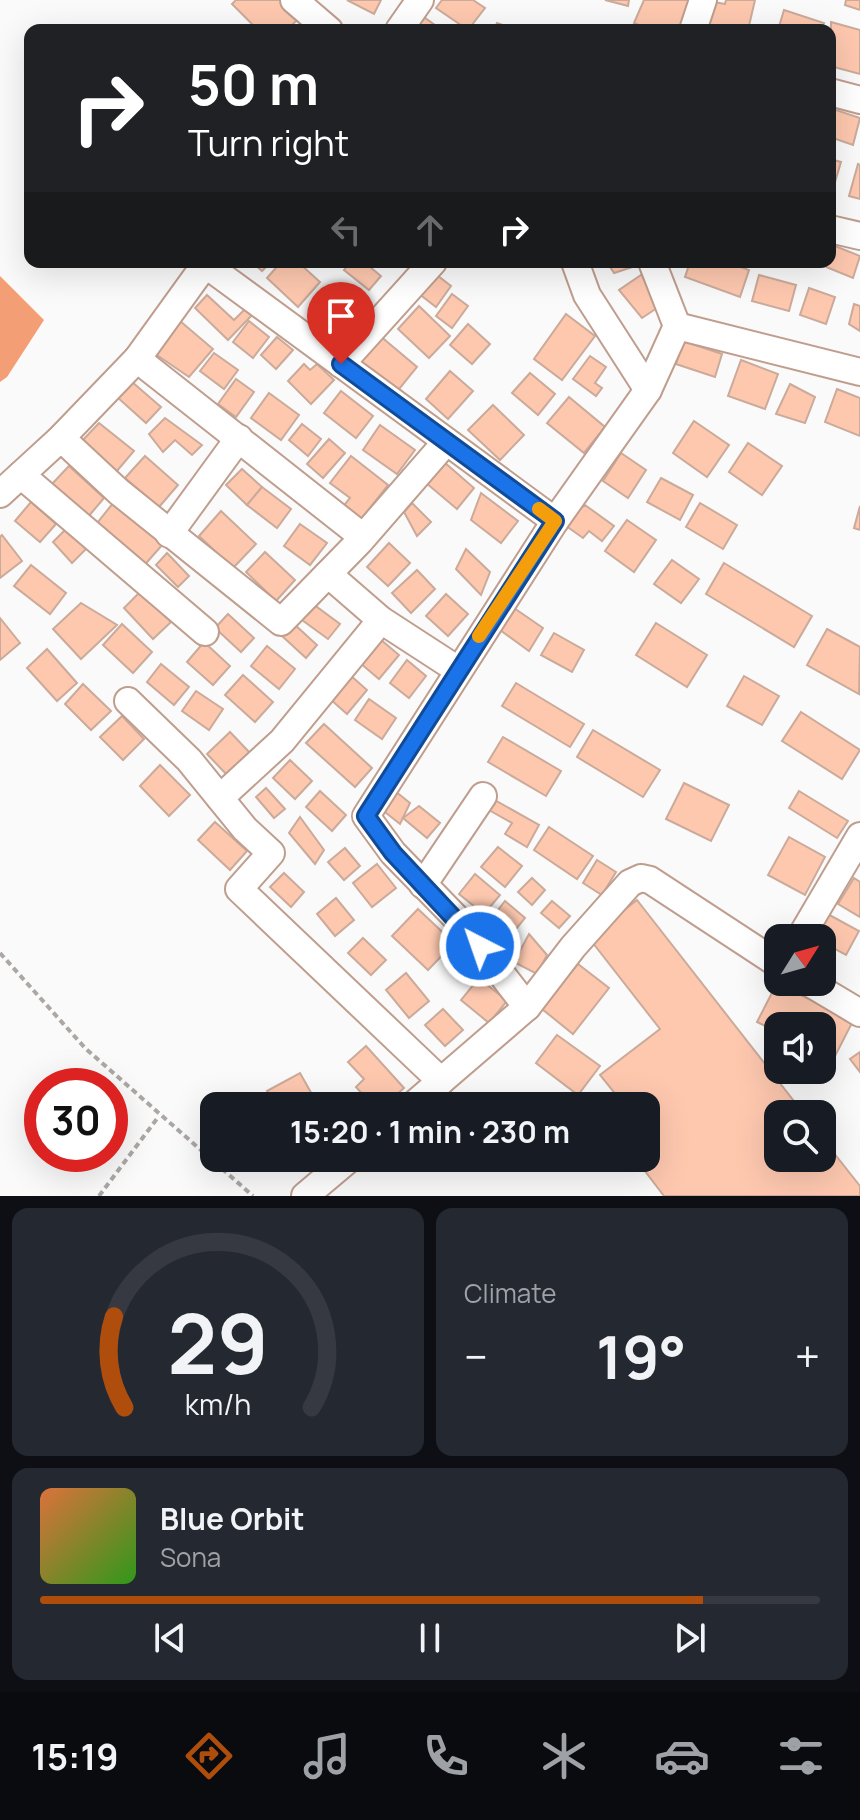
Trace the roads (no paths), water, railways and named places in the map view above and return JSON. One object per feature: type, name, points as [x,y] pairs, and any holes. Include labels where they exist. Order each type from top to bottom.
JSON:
[{"type":"street","points":[[294,0],[322,24]]},
{"type":"street","points":[[403,24],[420,0]]},
{"type":"street","points":[[695,24],[703,0]]},
{"type":"street","points":[[836,94],[860,100]]},
{"type":"street","points":[[836,230],[860,236]]},
{"type":"street","points":[[0,494],[61,438],[137,359],[202,268]]},
{"type":"street","points":[[213,268],[555,521]]},
{"type":"street","points":[[341,364],[428,268]]},
{"type":"street","points":[[577,268],[587,295],[648,390]]},
{"type":"street","points":[[527,1007],[467,929],[423,885],[366,816],[555,521],[648,390],[677,326],[654,268]]},
{"type":"street","points":[[677,326],[860,372]]},
{"type":"street","points":[[137,359],[363,537]]},
{"type":"street","points":[[61,438],[169,534],[281,622],[363,537],[446,442]]},
{"type":"street","points":[[169,534],[239,438]]},
{"type":"street","points":[[21,475],[205,632]]},
{"type":"street","points":[[328,574],[381,620],[458,670]]},
{"type":"street","points":[[220,798],[282,741],[381,620]]},
{"type":"street","points":[[128,701],[189,760],[245,829],[271,853],[239,889],[441,1081]]},
{"type":"street","points":[[423,885],[483,796]]},
{"type":"street","points":[[808,924],[860,836]]},
{"type":"street","points":[[428,1092],[527,1007],[582,936],[630,883],[641,878],[650,880],[764,955]]},
{"type":"street","points":[[831,996],[860,1013]]},
{"type":"street","points":[[305,1196],[333,1172]]}]
